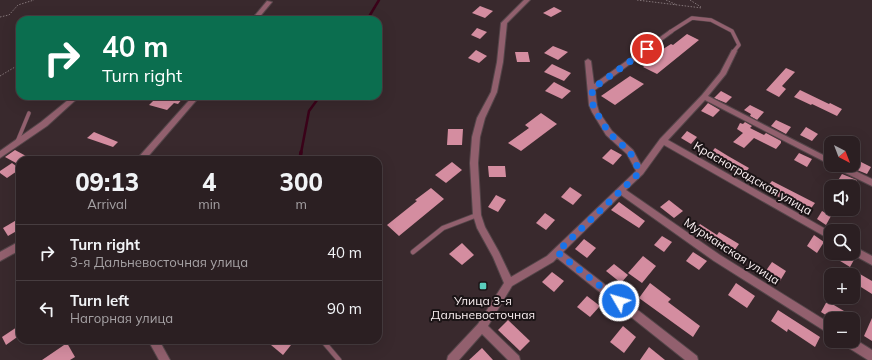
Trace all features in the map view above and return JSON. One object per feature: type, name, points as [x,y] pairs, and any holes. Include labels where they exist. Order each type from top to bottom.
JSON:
[{"type":"street","points":[[509,283],[481,228],[477,215],[474,163],[476,137],[481,118],[494,92],[500,62],[504,23],[527,0]]},
{"type":"street","points":[[257,16],[269,2]]},
{"type":"street","points":[[592,89],[670,32]]},
{"type":"street","points":[[452,360],[482,327],[509,283],[550,259],[640,172],[663,141],[723,74],[734,51]]},
{"type":"street","points":[[588,61],[593,105],[596,112],[609,133],[630,152],[640,172]]},
{"type":"street","points":[[704,97],[824,158]]},
{"type":"street","points":[[0,155],[44,124],[72,100]]},
{"type":"street","points":[[144,156],[194,100]]},
{"type":"street","name":"Красноградская улица","points":[[663,141],[824,232]]},
{"type":"street","points":[[850,172],[872,183]]},
{"type":"street","name":"Мурманская улица","points":[[621,191],[717,258],[824,326]]},
{"type":"street","points":[[0,257],[16,247]]},
{"type":"street","points":[[557,252],[694,360]]},
{"type":"street","points":[[860,254],[872,261]]},
{"type":"street","points":[[482,327],[515,360]]},
{"type":"street","points":[[155,344],[165,360]]},
{"type":"street","points":[[859,348],[872,356]]},
{"type":"lane","points":[[670,32],[692,18],[711,20],[732,31],[739,45],[734,51]]},
{"type":"lane","points":[[16,144],[29,113]]},
{"type":"lane","points":[[413,252],[443,228],[477,215]]},
{"type":"lane","points":[[325,344],[339,360]]},
{"type":"path","points":[[0,17],[9,15],[18,6],[34,0]]},
{"type":"path","points":[[637,0],[702,8],[690,0]]},
{"type":"path","points":[[666,0],[679,6]]},
{"type":"path","points":[[0,76],[16,66]]},
{"type":"building","points":[[480,6],[493,11],[485,18],[472,13]]},
{"type":"building","points":[[554,7],[562,11],[551,17],[543,13]]},
{"type":"building","points":[[477,28],[487,32],[480,39],[471,35]]},
{"type":"building","points":[[687,34],[699,40],[657,74],[643,67],[662,52],[660,51],[671,44],[673,45]]},
{"type":"building","points":[[553,46],[568,52],[558,60],[544,53]]},
{"type":"building","points":[[476,50],[487,56],[479,63],[468,58]]},
{"type":"building","points":[[515,52],[528,52],[530,62],[517,62]]},
{"type":"building","points":[[552,64],[571,73],[564,81],[544,72]]},
{"type":"building","points":[[786,68],[795,72],[782,86],[786,89],[779,97],[766,90]]},
{"type":"building","points":[[630,76],[644,84],[615,105],[601,96]]},
{"type":"building","points":[[554,82],[571,91],[562,99],[545,91]]},
{"type":"building","points":[[800,90],[842,109],[837,116],[794,97]]},
{"type":"building","points":[[721,91],[732,97],[726,103],[714,98]]},
{"type":"building","points":[[154,100],[181,100],[178,104],[174,103],[167,110],[149,105]]},
{"type":"building","points":[[708,103],[720,110],[713,117],[701,111]]},
{"type":"building","points":[[750,105],[764,112],[757,120],[744,110]]},
{"type":"building","points":[[541,113],[557,124],[521,151],[508,143],[529,128],[525,125]]},
{"type":"building","points":[[776,120],[791,127],[786,134],[771,126]]},
{"type":"building","points":[[745,122],[752,126],[750,128],[764,135],[766,133],[781,141],[781,143],[776,149],[754,138],[744,148],[733,142],[743,133],[737,129],[740,123],[743,124]]},
{"type":"building","points":[[806,127],[818,134],[812,141],[800,135]]},
{"type":"building","points":[[448,129],[463,129],[462,145],[447,145]]},
{"type":"building","points":[[687,131],[697,137],[691,144],[681,138]]},
{"type":"building","points":[[94,132],[118,142],[113,147],[87,138]]},
{"type":"building","points":[[715,148],[749,168],[743,176],[709,155]]},
{"type":"building","points":[[611,149],[622,155],[613,165],[602,158]]},
{"type":"building","points":[[15,150],[26,156],[16,156],[16,163],[5,157]]},
{"type":"building","points":[[799,153],[812,159],[807,167],[794,160]]},
{"type":"building","points":[[452,162],[462,170],[446,183],[435,175]]},
{"type":"building","points":[[860,162],[871,167],[867,174],[860,171]]},
{"type":"building","points":[[12,163],[16,166],[16,172],[7,178],[0,173],[0,171]]},
{"type":"building","points":[[488,166],[505,166],[506,177],[489,177]]},
{"type":"building","points":[[842,174],[857,180],[838,180]]},
{"type":"building","points":[[772,181],[815,203],[809,211],[786,198],[784,200],[765,189]]},
{"type":"building","points":[[570,187],[582,195],[573,205],[561,197]]},
{"type":"building","points":[[431,188],[444,199],[399,236],[387,225]]},
{"type":"building","points":[[496,195],[506,200],[498,212],[488,207]]},
{"type":"building","points":[[669,200],[683,211],[674,218],[660,207]]},
{"type":"building","points":[[619,202],[645,221],[639,228],[611,210]]},
{"type":"building","points":[[822,211],[824,212],[824,216],[831,216],[827,224],[817,219]]},
{"type":"building","points":[[545,213],[555,220],[546,230],[536,223]]},
{"type":"building","points":[[16,220],[16,231],[8,236],[3,228]]},
{"type":"building","points":[[700,224],[717,235],[719,232],[739,244],[732,254],[708,238],[706,241],[693,233]]},
{"type":"building","points":[[814,235],[824,242],[817,253],[807,246]]},
{"type":"building","points":[[662,236],[672,242],[664,252],[654,245]]},
{"type":"building","points":[[584,239],[596,248],[587,258],[575,249]]},
{"type":"building","points":[[462,243],[474,255],[462,265],[449,254]]},
{"type":"building","points":[[693,252],[707,261],[699,270],[686,261]]},
{"type":"building","points":[[643,256],[656,266],[642,283],[628,273]]},
{"type":"building","points":[[838,260],[854,260],[850,267]]},
{"type":"building","points":[[772,262],[786,271],[780,281],[765,272]]},
{"type":"building","points":[[614,264],[628,275],[621,283],[606,271]]},
{"type":"building","points":[[552,272],[564,281],[554,292],[542,282]]},
{"type":"building","points":[[860,274],[872,281],[872,294],[860,286]]},
{"type":"building","points":[[650,283],[671,299],[668,302],[700,326],[693,337],[639,298]]},
{"type":"building","points":[[736,283],[755,296],[747,308],[728,295]]},
{"type":"building","points":[[587,296],[600,306],[590,317],[577,307]]},
{"type":"building","points":[[825,304],[832,304],[844,311],[824,312],[824,314],[821,312]]},
{"type":"building","points":[[778,310],[820,337],[815,347],[788,329],[787,332],[771,321]]},
{"type":"building","points":[[872,318],[872,341],[864,336]]},
{"type":"building","points":[[508,320],[530,341],[520,351],[498,330]]},
{"type":"building","points":[[623,326],[636,337],[624,353],[610,342]]},
{"type":"building","points":[[16,328],[16,338],[6,345],[2,337]]},
{"type":"building","points":[[66,344],[68,344],[75,357],[70,360],[42,360]]},
{"type":"building","points":[[272,344],[292,344],[283,355],[271,345]]},
{"type":"building","points":[[649,347],[665,360],[640,360]]},
{"type":"building","points":[[482,348],[493,360],[469,360]]},
{"type":"waterway","points":[[369,16],[379,0]]},
{"type":"waterway","points":[[301,153],[309,111],[317,100]]},
{"type":"waterway","points":[[300,156],[301,152]]},
{"type":"place","name":"Улица 3-я Дальневосточная","points":[[483,286]]},
{"type":"route","points":[[619,301],[557,252],[640,172],[630,152],[609,133],[596,112],[593,105],[592,89],[647,49]]}]
